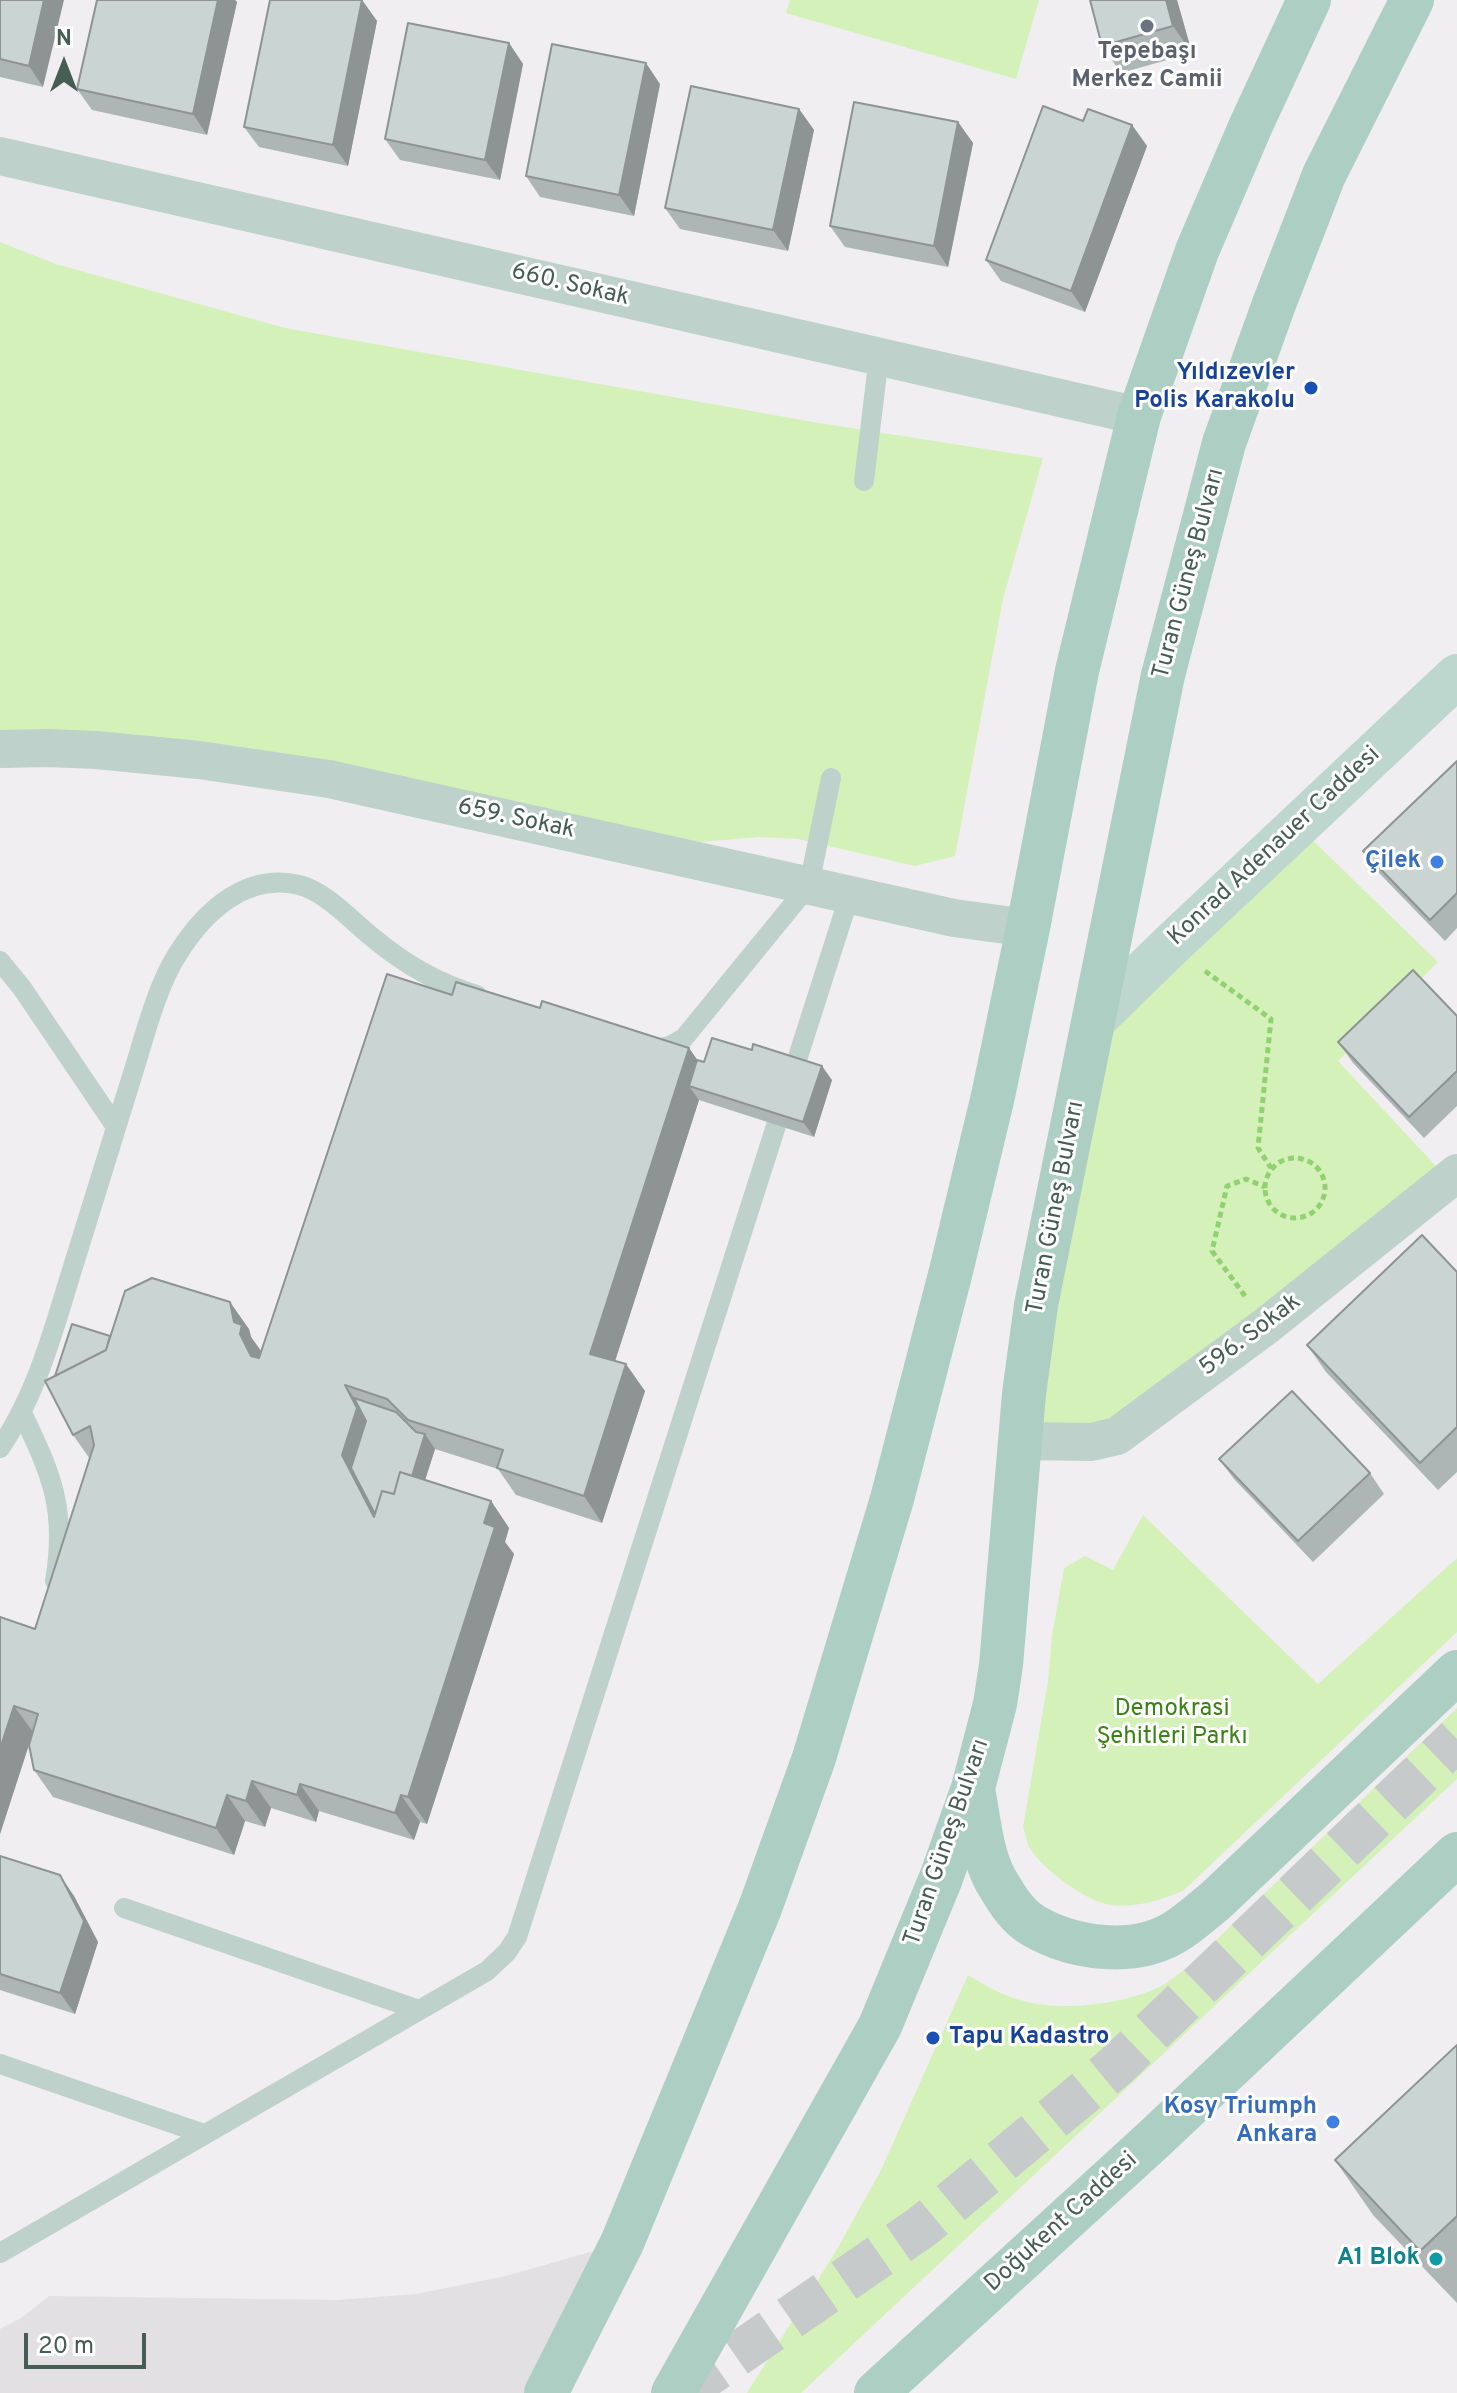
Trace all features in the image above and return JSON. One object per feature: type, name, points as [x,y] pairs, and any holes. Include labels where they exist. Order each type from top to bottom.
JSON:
[{"type":"main road","points":[[546,2393],[622,2243],[760,1908],[814,1758],[892,1499],[993,1096],[1077,671],[1139,416],[1197,251],[1309,0]]},
{"type":"main road","name":"Turan Güneş Bulvarı","points":[[673,2393],[880,2026],[941,1878],[973,1788],[995,1704],[1024,1394],[1036,1305],[1163,675],[1224,443],[1274,304],[1324,175],[1412,0]]},
{"type":"main road","name":"Konrad Adenauer Caddesi","points":[[1095,1019],[1457,676]]},
{"type":"main road","points":[[973,1788],[985,1850],[994,1876],[1013,1908],[1032,1925],[1066,1939],[1095,1948],[1135,1946],[1173,1933],[1214,1902],[1457,1672]]},
{"type":"main road","name":"Doğukent Caddesi","points":[[876,2393],[1153,2140],[1457,1854]]},
{"type":"street","name":"660. Sokak","points":[[0,156],[1139,416]]},
{"type":"street","name":"659. Sokak","points":[[0,749],[47,748],[125,753],[199,760],[329,779],[954,918],[1028,928]]},
{"type":"street","name":"596. Sokak","points":[[1021,1441],[1091,1442],[1117,1436],[1266,1326],[1457,1173]]},
{"type":"lane","points":[[864,481],[879,356]]},
{"type":"lane","points":[[625,1040],[655,1049],[671,1046],[684,1038],[809,885],[831,778]]},
{"type":"lane","points":[[0,1448],[22,1413],[48,1348],[151,1014],[175,957],[199,923],[227,897],[256,886],[280,883],[301,885],[328,900],[375,940],[422,972],[459,990],[489,999]]},
{"type":"lane","points":[[0,2253],[487,1971],[507,1952],[517,1937],[850,894]]},
{"type":"lane","points":[[0,961],[22,988],[116,1127]]},
{"type":"lane","points":[[22,1413],[48,1466],[59,1508],[59,1558],[52,1596]]},
{"type":"lane","points":[[124,1908],[419,2010]]},
{"type":"lane","points":[[0,2064],[204,2134]]},
{"type":"path","points":[[1170,946],[1271,1019],[1258,1148],[1271,1168]]},
{"type":"path","points":[[1289,1158],[1308,1160],[1316,1166],[1325,1182],[1323,1202],[1309,1215],[1299,1218],[1289,1218],[1271,1207],[1265,1187],[1271,1168],[1289,1158]]},
{"type":"path","points":[[1265,1187],[1246,1179],[1227,1186],[1212,1251],[1266,1326]]},
{"type":"shaded area","points":[[622,2243],[546,2393],[0,2393],[0,2329],[21,2318],[49,2296],[337,2300],[416,2294],[506,2276]]},
{"type":"green space","points":[[790,0],[1039,0],[1016,79],[786,13]]},
{"type":"green space","points":[[0,242],[56,264],[285,328],[819,423],[1043,458],[1003,599],[955,856],[915,866],[798,839],[759,837],[700,842],[316,766],[0,731]]},
{"type":"green space","points":[[1297,825],[1438,962],[1338,1061],[1449,1180],[1117,1436],[1021,1441],[1095,1019]]},
{"type":"green space","name":"Demokrasi Şehitleri Parkı","points":[[1143,1515],[1318,1684],[1457,1558],[1457,1632],[1184,1890],[1146,1903],[1116,1905],[1086,1896],[1051,1872],[1028,1845],[1023,1827],[1064,1568],[1085,1556],[1113,1570]]},
{"type":"green space","points":[[1457,1708],[1457,1779],[801,2393],[747,2393],[836,2251],[881,2170],[968,1975],[1009,1996],[1056,2006],[1110,2002],[1161,1986],[1188,1967]]},
{"type":"building","points":[[0,0],[44,0],[29,66],[0,59]]},
{"type":"building","points":[[97,0],[218,0],[193,114],[77,89]]},
{"type":"building","points":[[270,0],[362,0],[333,145],[244,127]]},
{"type":"building","points":[[1090,0],[1166,0],[1173,26],[1102,46]]},
{"type":"building","points":[[408,23],[509,43],[485,160],[385,139]]},
{"type":"building","points":[[552,44],[646,63],[619,195],[526,176]]},
{"type":"building","points":[[691,86],[799,109],[773,230],[665,208]]},
{"type":"building","points":[[854,102],[958,122],[934,246],[830,226]]},
{"type":"building","points":[[1043,106],[1083,121],[1088,109],[1132,125],[1071,291],[986,260]]},
{"type":"building","points":[[1457,761],[1457,893],[1430,920],[1363,851]]},
{"type":"building","points":[[1413,970],[1457,1016],[1457,1071],[1409,1117],[1338,1042]]},
{"type":"building","points":[[387,974],[452,995],[456,982],[540,1008],[542,1001],[689,1048],[590,1354],[626,1364],[584,1496],[497,1468],[503,1450],[408,1420],[387,1399],[345,1385],[357,1408],[342,1455],[374,1517],[382,1491],[394,1494],[400,1472],[491,1501],[484,1523],[495,1527],[408,1797],[401,1795],[395,1813],[300,1784],[297,1795],[252,1781],[246,1801],[227,1795],[216,1828],[34,1770],[29,1745],[38,1714],[14,1706],[0,1749],[0,1617],[35,1629],[94,1445],[90,1426],[73,1435],[45,1381],[106,1350],[125,1291],[152,1278],[230,1302],[234,1322],[242,1325],[240,1334],[251,1356],[259,1358]]},
{"type":"building","points":[[712,1038],[752,1050],[753,1044],[822,1066],[803,1122],[689,1086],[697,1060],[704,1062]]},
{"type":"building","points":[[1422,1235],[1457,1272],[1457,1427],[1420,1463],[1307,1345]]},
{"type":"building","points":[[72,1324],[110,1336],[106,1350],[55,1376]]},
{"type":"building","points":[[1292,1391],[1370,1473],[1298,1541],[1219,1459]]},
{"type":"building","points":[[354,1398],[396,1412],[416,1432],[425,1434],[412,1476],[400,1472],[394,1494],[382,1491],[375,1514],[351,1468],[366,1421]]},
{"type":"building","points":[[0,1856],[60,1875],[84,1921],[60,1993],[0,1974]]},
{"type":"building","points":[[1457,2045],[1457,2216],[1420,2251],[1335,2160]]},
{"type":"tunnel","points":[[681,2393],[923,2226],[1115,2067],[1457,1739]]},
{"type":"place","name":"Tepebaşı Merkez Camii","points":[[1147,26]]},
{"type":"place","name":"Yıldızevler Polis Karakolu","points":[[1311,388]]},
{"type":"place","name":"Çilek","points":[[1437,862]]},
{"type":"place","name":"Tapu Kadastro","points":[[933,2038]]},
{"type":"place","name":"Kosy Triumph Ankara","points":[[1333,2122]]},
{"type":"place","name":"A1 Blok","points":[[1436,2259]]}]
